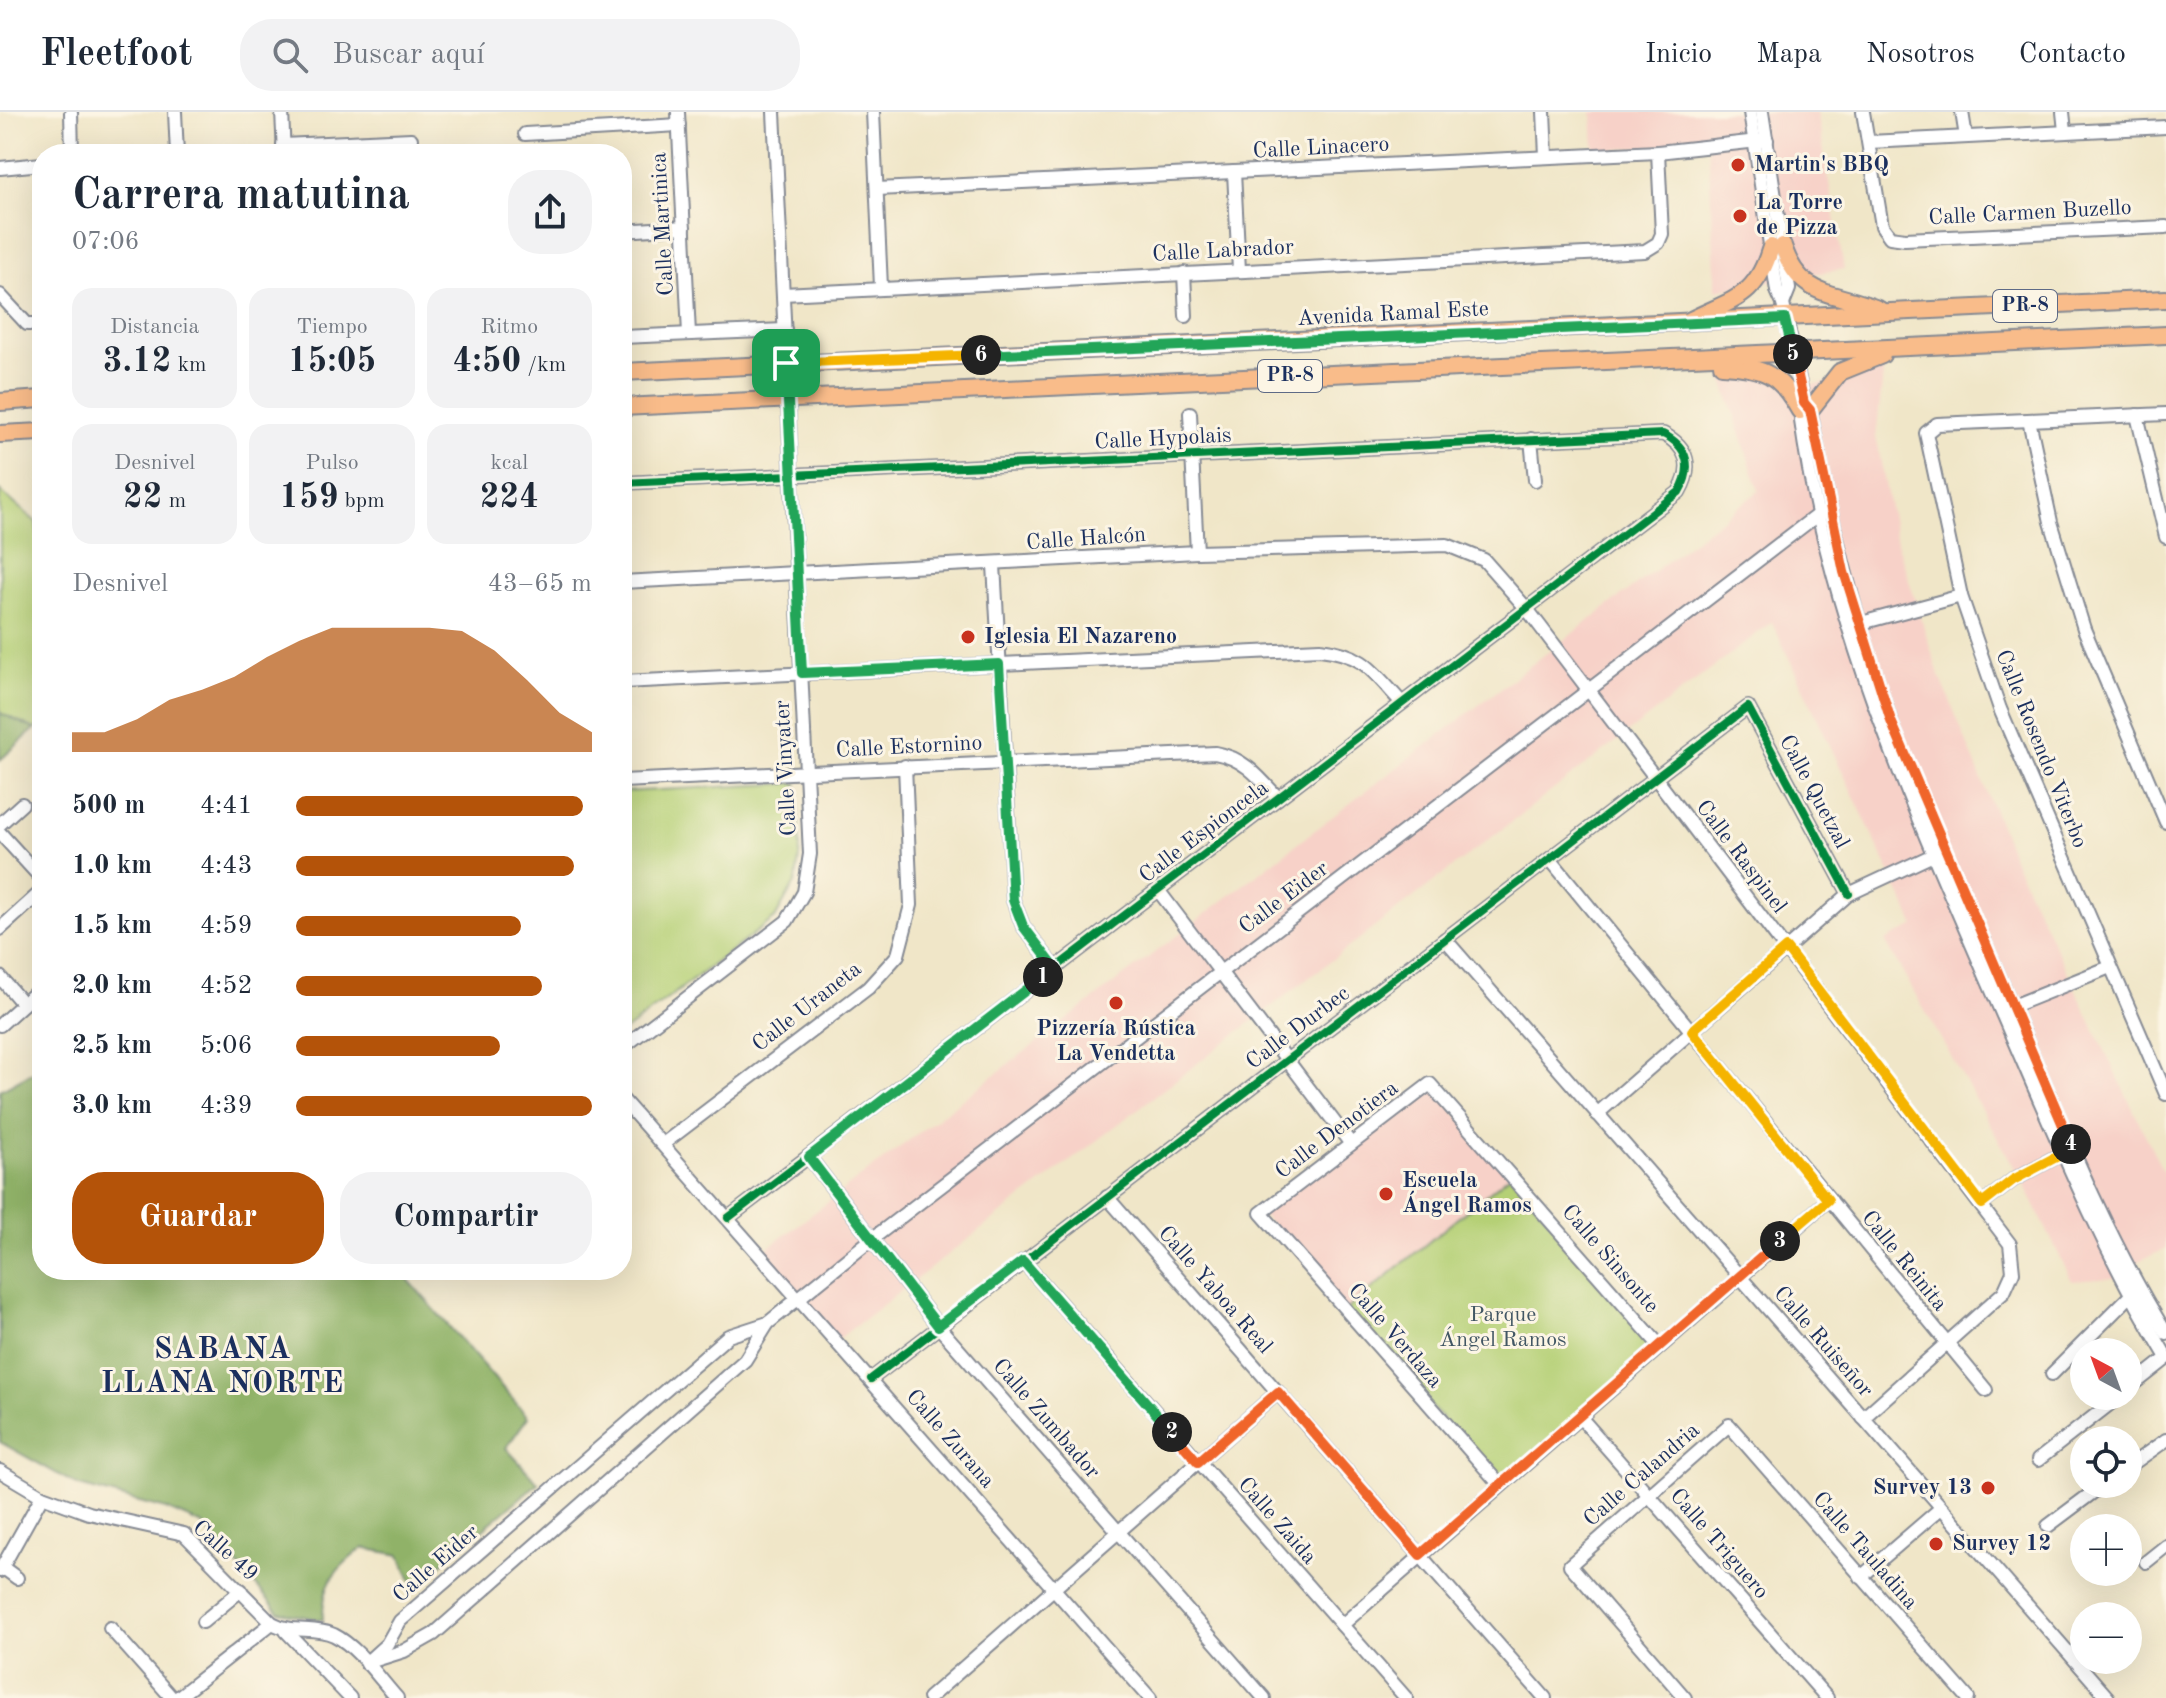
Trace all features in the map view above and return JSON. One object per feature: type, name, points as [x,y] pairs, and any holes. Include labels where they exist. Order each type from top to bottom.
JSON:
[{"type":"main road","points":[[1686,322],[1751,287],[1763,273],[1777,246],[1810,287],[1885,312]]},
{"type":"main road","name":"Avenida Ramal Este","points":[[632,371],[1686,322],[1784,312],[1885,312],[2166,299]]},
{"type":"main road","name":"PR-8","points":[[632,407],[2166,335]]},
{"type":"main road","points":[[1677,358],[1769,373],[1805,408],[1840,372],[1900,348]]},
{"type":"main road","points":[[0,402],[32,400]]},
{"type":"main road","points":[[0,434],[32,432]]},
{"type":"street","points":[[71,112],[72,144]]},
{"type":"street","points":[[175,112],[177,144]]},
{"type":"street","points":[[282,112],[284,144]]},
{"type":"street","name":"Calle Vinyater","points":[[632,1040],[787,921],[804,892],[810,854],[774,112]]},
{"type":"street","points":[[873,112],[881,287]]},
{"type":"street","points":[[1544,112],[1546,156]]},
{"type":"street","points":[[1750,112],[1761,141]]},
{"type":"street","points":[[1762,112],[1761,141],[1777,246],[1789,289],[1784,312],[1823,513],[1852,626],[1886,742],[1933,855],[2006,1008]]},
{"type":"street","points":[[1863,112],[1869,142],[2166,127]]},
{"type":"street","points":[[1962,112],[1966,137]]},
{"type":"street","points":[[2063,112],[2065,131]]},
{"type":"street","points":[[525,134],[678,118]]},
{"type":"street","name":"Calle Martinica","points":[[678,118],[689,334]]},
{"type":"street","points":[[348,144],[411,139]]},
{"type":"street","name":"Calle Linacero","points":[[877,189],[1658,152],[1761,141]]},
{"type":"street","name":"Calle Carmen Buzello","points":[[1869,142],[1882,226],[1896,238],[2166,227]]},
{"type":"street","name":"Calle Labrador","points":[[783,294],[1645,251],[1660,239],[1658,152]]},
{"type":"street","points":[[0,168],[32,165]]},
{"type":"street","points":[[1234,172],[1239,270]]},
{"type":"street","points":[[632,230],[684,227]]},
{"type":"street","points":[[1184,273],[1186,316]]},
{"type":"street","points":[[0,295],[27,324],[32,324]]},
{"type":"street","points":[[632,337],[785,330]]},
{"type":"street","points":[[1190,413],[1197,552]]},
{"type":"street","points":[[2166,414],[2029,420],[2051,522],[2084,629],[2166,822]]},
{"type":"street","points":[[2137,415],[2166,537]]},
{"type":"street","name":"Calle Rosendo Viterbo","points":[[2029,420],[1937,424],[1926,433],[1961,596],[2000,709],[2166,1094]]},
{"type":"street","name":"Calle Hypolais","points":[[632,483],[1663,434],[1683,449],[1688,465]]},
{"type":"street","points":[[1531,439],[1535,480]]},
{"type":"street","name":"Calle Espioncela","points":[[728,1218],[1679,492],[1688,465]]},
{"type":"street","name":"Calle Eider","points":[[366,1663],[404,1651],[434,1634],[745,1360],[768,1323],[798,1296],[1823,513]]},
{"type":"street","name":"Calle Halcón","points":[[632,582],[1197,552],[1447,545],[1484,560],[1527,609]]},
{"type":"street","points":[[994,565],[1013,900],[1023,926],[1055,968]]},
{"type":"street","points":[[1852,626],[1961,596]]},
{"type":"street","name":"Calle Raspinel","points":[[1527,609],[2010,1244],[2013,1272],[2004,1292],[1863,1418]]},
{"type":"street","points":[[1852,626],[2067,1151],[2130,1296],[2166,1357],[2142,1377]]},
{"type":"street","points":[[632,682],[1320,649],[1346,652],[1364,662],[1402,703]]},
{"type":"street","name":"Calle Durbec","points":[[871,1379],[1748,707]]},
{"type":"street","name":"Calle Quetzal","points":[[1748,707],[1849,894]]},
{"type":"street","name":"Calle Estornino","points":[[632,781],[1215,753],[1228,755],[1252,769],[1278,798]]},
{"type":"street","name":"Calle Uraneta","points":[[663,1144],[868,988],[898,955],[911,905],[905,766]]},
{"type":"street","points":[[0,824],[22,804]]},
{"type":"street","points":[[0,833],[32,868]]},
{"type":"street","points":[[1597,1114],[1849,894],[1933,855]]},
{"type":"street","name":"Calle Reinita","points":[[1550,859],[1986,1390]]},
{"type":"street","points":[[1158,890],[1351,1144]]},
{"type":"street","points":[[0,929],[32,900]]},
{"type":"street","name":"Calle Ruiseñor","points":[[1445,939],[2108,1698]]},
{"type":"street","points":[[2006,1008],[2110,967]]},
{"type":"street","points":[[0,977],[23,1004]]},
{"type":"street","points":[[0,1025],[32,996]]},
{"type":"street","points":[[2153,1065],[2166,1057]]},
{"type":"street","name":"Calle Denotiera","points":[[1261,1213],[1430,1084],[1436,1090]]},
{"type":"street","name":"Calle Sinsonte","points":[[1436,1090],[1660,1346]]},
{"type":"street","name":"Calle Zurana","points":[[632,1110],[1150,1698]]},
{"type":"street","points":[[1982,1204],[2013,1180],[2067,1151]]},
{"type":"street","points":[[2067,1151],[2166,1333]]},
{"type":"street","name":"Calle Zumbador","points":[[809,1157],[938,1326],[1264,1698]]},
{"type":"street","name":"Calle Yaboa Real","points":[[1107,1197],[1545,1698]]},
{"type":"street","points":[[1342,1625],[1828,1200]]},
{"type":"street","name":"Calle Verdaza","points":[[1261,1213],[1500,1485]]},
{"type":"street","name":"Calle Zaida","points":[[1023,1261],[1406,1698]]},
{"type":"street","points":[[2052,1374],[2130,1296]]},
{"type":"street","name":"Calle Eider","points":[[366,1663],[387,1644],[400,1621],[728,1336],[768,1323]]},
{"type":"street","points":[[929,1698],[1278,1392]]},
{"type":"street","points":[[2038,1460],[2102,1410]]},
{"type":"street","name":"Calle Triguero","points":[[1580,1417],[1827,1698]]},
{"type":"street","name":"Calle Calandria","points":[[1685,1698],[1570,1565],[1729,1425],[1733,1430]]},
{"type":"street","name":"Calle Tauladina","points":[[1733,1430],[1968,1698]]},
{"type":"street","points":[[2142,1457],[2166,1440]]},
{"type":"street","name":"Calle 49","points":[[0,1471],[42,1496],[89,1513],[184,1534],[272,1623],[286,1631],[334,1635],[366,1663],[397,1698]]},
{"type":"street","points":[[17,1578],[1,1569],[42,1496]]},
{"type":"street","points":[[2048,1526],[2085,1498]]},
{"type":"street","points":[[1861,1577],[1941,1508]]},
{"type":"street","points":[[2146,1562],[2166,1546]]},
{"type":"street","points":[[203,1622],[241,1590]]},
{"type":"street","points":[[110,1628],[175,1698],[272,1623]]},
{"type":"street","points":[[286,1631],[350,1698]]},
{"type":"shaded area","points":[[1592,112],[1817,112],[1844,269],[1716,290],[1708,142],[1594,151]]},
{"type":"shaded area","points":[[1885,356],[1876,437],[1896,539],[1936,666],[2016,865],[2166,1178],[2166,1249],[2138,1261],[2114,1278],[2072,1281],[2024,1184],[1885,941],[1915,926],[1772,622],[837,1340],[760,1254],[1759,491],[1722,377],[1751,368],[1808,385],[1828,382]]},
{"type":"shaded area","name":"Escuela Ángel Ramos","points":[[1430,1084],[1510,1175],[1346,1310],[1261,1213]]},
{"type":"green space","points":[[0,491],[32,519],[32,728],[0,713]]},
{"type":"green space","points":[[0,713],[32,728],[32,732],[0,760]]},
{"type":"green space","points":[[797,783],[800,849],[796,881],[775,918],[632,1025],[632,791]]},
{"type":"green space","points":[[32,1072],[32,1280],[409,1280],[528,1417],[506,1448],[538,1483],[414,1587],[400,1555],[363,1548],[332,1578],[325,1597],[323,1620],[279,1612],[203,1525],[166,1509],[79,1486],[0,1442],[0,1090]]},
{"type":"green space","name":"Parque Ángel Ramos","points":[[1510,1175],[1660,1346],[1500,1485],[1346,1310]]},
{"type":"cycle path","points":[[632,483],[1663,434],[1678,445],[1686,459],[1686,475],[1679,492],[728,1218]]},
{"type":"cycle path","points":[[871,1379],[1748,707],[1849,894]]},
{"type":"place","name":"Martin's BBQ","points":[[1738,165]]},
{"type":"place","name":"La Torre de Pizza","points":[[1740,216]]},
{"type":"place","name":"Iglesia El Nazareno","points":[[968,637]]},
{"type":"place","name":"Pizzería Rústica La Vendetta","points":[[1116,1003]]},
{"type":"place","name":"Escuela Ángel Ramos","points":[[1386,1194]]},
{"type":"place","name":"Survey 13","points":[[1988,1488]]},
{"type":"place","name":"Survey 12","points":[[1936,1544]]},
{"type":"district","name":"SABANA LLANA NORTE","points":[[223,1367]]},
{"type":"route","points":[[1785,319],[1804,403],[1810,410],[1844,572],[1891,721],[1904,758],[2073,1148],[2013,1180],[1982,1204],[1786,948],[1692,1031],[1828,1200],[1420,1555],[1278,1392],[1198,1462],[1023,1261],[938,1326],[809,1157],[1055,968],[1023,926],[1013,900],[999,664],[802,673],[786,363],[1785,319]]}]
